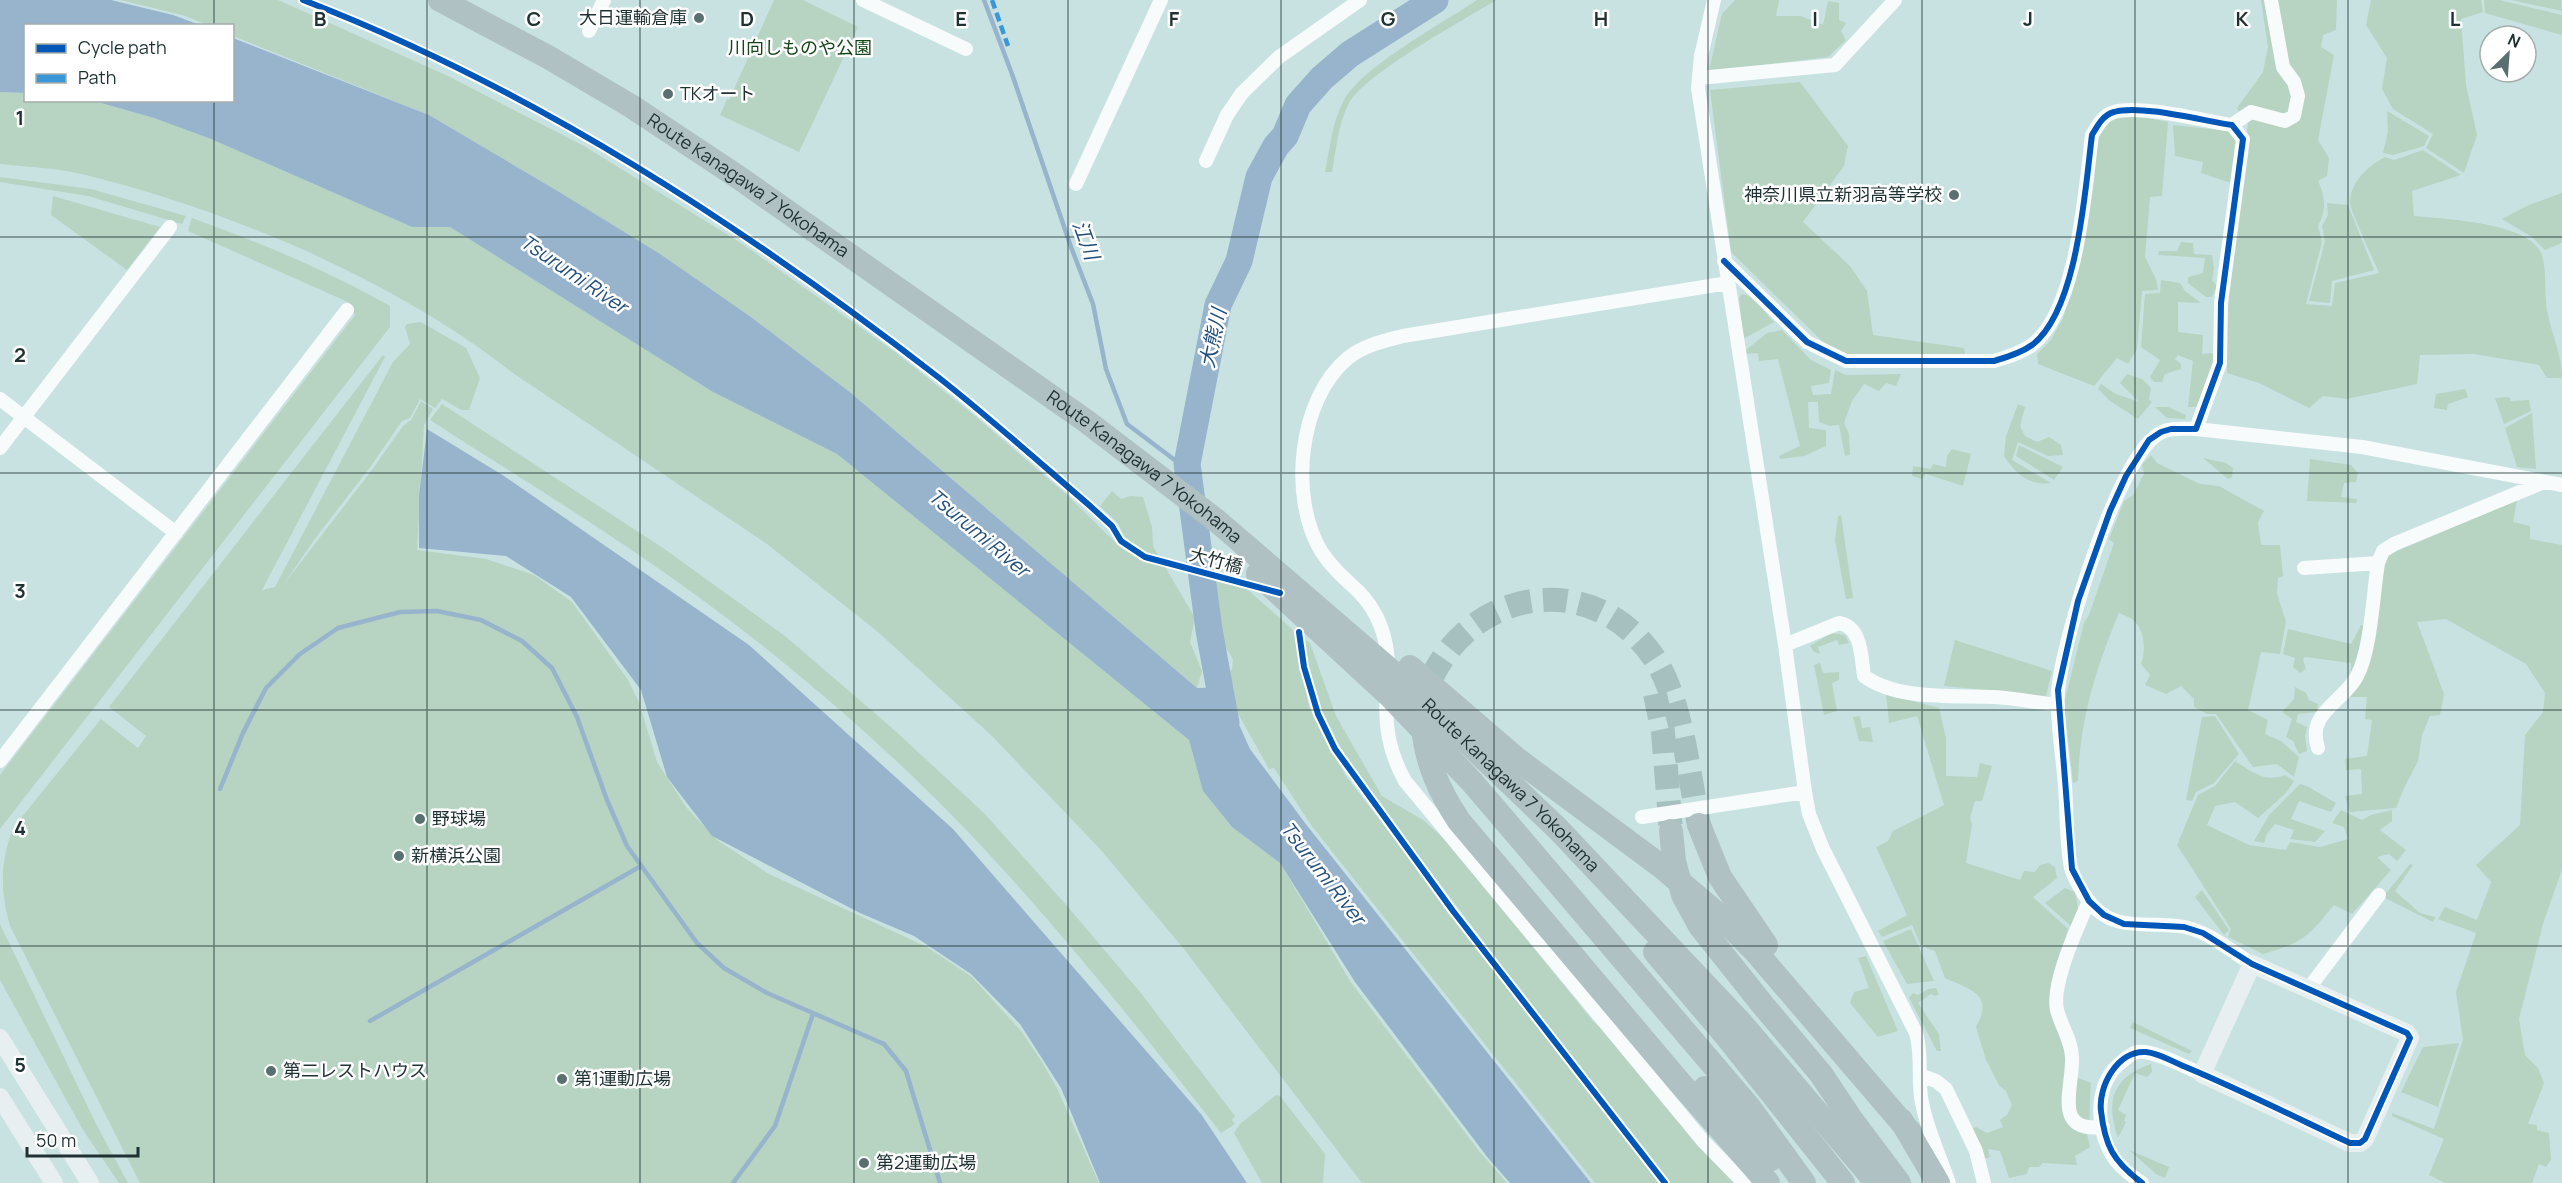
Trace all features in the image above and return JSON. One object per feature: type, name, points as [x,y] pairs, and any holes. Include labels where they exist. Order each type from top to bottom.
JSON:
[{"type":"highway","name":"Route Kanagawa 7 Yokohama","points":[[426,0],[458,14],[546,62],[629,112],[732,180],[1082,427],[1293,584],[1442,718],[1558,829],[1742,1024],[1877,1183]]},
{"type":"highway","name":"Route Kanagawa 7 Yokohama","points":[[440,0],[548,57],[631,106],[738,177],[1066,407],[1214,524]]},
{"type":"highway","points":[[1214,524],[1518,821],[1749,1107],[1804,1183]]},
{"type":"highway","points":[[1214,524],[1356,624],[1518,759],[1662,867],[1722,918],[1755,951],[1910,1132]]},
{"type":"highway","points":[[1768,1183],[1530,908],[1453,812],[1438,785],[1425,747],[1425,703],[1437,683],[1440,745],[1453,782],[1474,816],[1691,1071],[1794,1183]]},
{"type":"highway","name":"Route Kanagawa 7 Yokohama","points":[[1518,821],[1671,970],[1843,1183]]},
{"type":"highway","points":[[1699,825],[1707,851],[1738,907],[1757,934],[1819,1007],[1878,1086],[1910,1132],[1938,1183]]},
{"type":"highway","points":[[1671,831],[1674,861],[1683,894],[1700,926],[1821,1074],[1899,1183]]},
{"type":"street","points":[[589,31],[604,0]]},
{"type":"street","points":[[1076,184],[1161,0]]},
{"type":"street","points":[[1206,162],[1227,115],[1242,93],[1279,57],[1360,0]]},
{"type":"street","points":[[1714,0],[1701,56],[1698,88],[1785,645],[1804,792],[1809,813],[1823,849],[1916,1033],[1921,1057],[1922,1103],[1949,1183]]},
{"type":"street","points":[[1699,78],[1835,65],[1895,0]]},
{"type":"street","points":[[2232,125],[2251,112],[2285,121],[2294,116],[2298,107],[2294,82],[2283,67],[2271,0]]},
{"type":"street","points":[[867,1],[966,49]]},
{"type":"street","points":[[1724,261],[1807,342],[1846,361],[1994,361],[2016,354],[2033,344],[2047,330],[2059,307],[2078,244],[2092,135],[2101,120],[2113,112],[2131,109],[2232,125],[2243,139],[2221,303],[2220,363],[2196,429]]},
{"type":"street","points":[[0,448],[170,227]]},
{"type":"street","points":[[1728,283],[1403,336],[1374,344],[1349,357],[1329,379],[1315,408],[1307,434],[1301,476],[1303,505],[1313,535],[1331,564],[1372,608],[1385,638],[1388,675],[1386,731],[1393,756],[1405,781],[1703,1141],[1744,1183]]},
{"type":"street","points":[[0,761],[347,310]]},
{"type":"street","points":[[0,399],[176,533]]},
{"type":"street","points":[[2142,1183],[2117,1162],[2105,1138],[2100,1105],[2108,1076],[2125,1058],[2137,1052],[2148,1052],[2202,1074],[2350,1143],[2360,1143],[2366,1139],[2410,1038],[2407,1033],[2252,964],[2203,933],[2184,927],[2124,924],[2104,915],[2089,901],[2072,869],[2058,690],[2078,601],[2110,511],[2126,476],[2149,440],[2171,429],[2196,429],[2362,447],[2562,485]]},
{"type":"street","points":[[2318,748],[2314,736],[2320,717],[2349,688],[2361,669],[2378,563],[2383,551],[2394,544],[2544,482]]},
{"type":"street","points":[[2304,568],[2378,563]]},
{"type":"street","points":[[1785,645],[1839,622],[1848,624],[1857,635],[1864,676],[1875,684],[1936,698],[1994,697],[2058,705]]},
{"type":"street","points":[[1642,818],[1804,792]]},
{"type":"street","points":[[2309,988],[2379,895]]},
{"type":"street","points":[[2089,901],[2065,958],[2056,1001],[2071,1048],[2068,1097],[2072,1119],[2078,1126],[2087,1129],[2103,1127]]},
{"type":"street","points":[[2202,1074],[2252,964]]},
{"type":"street","points":[[0,1038],[90,1183]]},
{"type":"street","points":[[1920,1075],[1936,1081],[1946,1089],[1976,1151],[1984,1183]]},
{"type":"street","points":[[2,1106],[54,1183]]},
{"type":"green space","points":[[120,0],[278,0],[448,76],[584,146],[741,243],[895,352],[975,416],[1067,495],[1120,547],[1148,564],[1151,554],[1127,543],[1118,523],[1100,506],[1112,491],[1121,499],[1130,496],[1143,497],[1152,527],[1153,546],[1195,618],[1190,642],[1202,671],[1197,688],[851,393],[751,317],[659,254],[429,115],[234,36],[234,24],[205,24],[182,15]]},
{"type":"green space","name":"川向しものや公園","points":[[774,0],[803,0],[858,27],[799,152],[720,115]]},
{"type":"green space","points":[[1477,0],[1496,0],[1393,64],[1357,92],[1348,105],[1342,121],[1332,172],[1325,172],[1340,108],[1354,87],[1385,59]]},
{"type":"green space","points":[[1735,0],[1779,0],[1776,16],[1801,16],[1823,25],[1828,1],[1839,3],[1839,20],[1846,23],[1841,31],[1846,40],[1828,57],[1709,71],[1722,14]]},
{"type":"green space","points":[[2261,0],[2337,0],[2336,30],[2323,35],[2321,47],[2334,55],[2318,140],[2329,158],[2327,176],[2318,181],[2324,204],[2318,226],[2322,242],[2306,304],[2332,306],[2335,283],[2379,273],[2351,208],[2353,188],[2366,170],[2385,157],[2394,160],[2423,150],[2461,175],[2412,191],[2414,216],[2485,224],[2504,229],[2521,235],[2535,244],[2542,255],[2547,310],[2560,360],[2562,378],[2547,378],[2539,365],[2474,354],[2420,355],[2417,384],[2347,399],[2323,396],[2309,408],[2259,383],[2227,373],[2230,279],[2248,124],[2237,108],[2263,72],[2268,47]]},
{"type":"green space","points":[[2371,0],[2481,0],[2483,12],[2461,19],[2466,85],[2477,135],[2464,173],[2426,148],[2433,134],[2393,109],[2382,89],[2387,58],[2366,25]]},
{"type":"green space","points":[[2484,0],[2499,0],[2562,15],[2562,35],[2538,28],[2538,24],[2524,24],[2485,13]]},
{"type":"green space","points":[[2511,0],[2561,0],[2562,11]]},
{"type":"green space","points":[[1800,82],[1848,146],[1844,166],[1803,222],[1850,266],[1867,291],[1873,335],[1964,348],[1965,354],[1849,357],[1822,341],[1731,252],[1710,90]]},
{"type":"green space","points":[[0,92],[24,93],[24,102],[98,102],[154,118],[211,139],[412,227],[450,227],[713,392],[837,454],[1189,740],[1203,791],[1232,827],[1280,863],[1350,981],[1479,1151],[1507,1183],[1362,1183],[1184,949],[1100,849],[992,736],[878,632],[767,544],[466,339],[364,279],[254,229],[142,190],[76,173],[0,164]]},
{"type":"green space","points":[[2387,111],[2429,136],[2424,146],[2393,155],[2383,153],[2388,131]]},
{"type":"green space","points":[[2132,115],[2168,122],[2162,196],[2150,197],[2145,257],[2156,279],[2158,290],[2142,291],[2137,349],[2128,364],[2117,358],[2094,386],[2038,364],[2037,354],[2051,340],[2063,318],[2077,273],[2095,136],[2114,117]]},
{"type":"green space","points":[[2173,125],[2230,131],[2237,141],[2231,183],[2201,173],[2203,162],[2175,156]]},
{"type":"green space","points":[[0,177],[91,189],[186,216],[182,224],[88,196],[0,182]]},
{"type":"green space","points":[[2562,193],[2562,243],[2545,250],[2532,237],[2502,219],[2529,205]]},
{"type":"green space","points":[[53,196],[160,227],[127,270],[51,215]]},
{"type":"green space","points":[[2327,203],[2348,205],[2374,270],[2332,281],[2330,303],[2309,301],[2325,241],[2322,226],[2328,215]]},
{"type":"green space","points":[[192,218],[293,258],[390,306],[390,327],[0,829],[0,775],[355,315],[348,302],[188,231]]},
{"type":"green space","points":[[2181,242],[2193,243],[2194,254],[2212,255],[2214,269],[2212,280],[2217,286],[2212,297],[2206,297],[2188,283],[2188,277],[2203,273],[2205,258],[2158,255],[2159,251],[2177,251]]},
{"type":"green space","points":[[2161,280],[2180,283],[2185,291],[2201,303],[2178,302],[2178,332],[2203,335],[2202,354],[2214,353],[2215,363],[2197,407],[2188,407],[2193,361],[2178,355],[2175,359],[2181,364],[2181,369],[2165,374],[2162,382],[2154,382],[2150,377],[2160,360],[2141,347],[2145,294],[2160,293]]},
{"type":"green space","points":[[1742,294],[1755,301],[1774,322],[1743,339],[1739,298]]},
{"type":"green space","name":"新横浜公園","points":[[421,322],[466,348],[480,378],[469,410],[461,410],[442,399],[435,408],[420,399],[410,418],[402,421],[284,584],[403,426],[411,420],[421,401],[433,409],[424,425],[417,550],[486,559],[534,575],[572,602],[628,680],[639,702],[657,762],[686,807],[717,840],[769,874],[927,947],[972,977],[1021,1031],[1040,1059],[1057,1088],[1099,1183],[140,1183],[10,926],[4,900],[3,876],[13,828],[101,719],[138,748],[146,736],[109,707],[383,355],[385,357],[262,590],[275,587],[393,362],[410,344],[405,327],[407,324]]},
{"type":"green space","points":[[1782,330],[1811,360],[1831,370],[1829,383],[1811,386],[1813,395],[1831,394],[1835,370],[1846,375],[1901,374],[1896,386],[1886,383],[1879,391],[1864,384],[1852,401],[1844,423],[1849,434],[1850,455],[1845,456],[1839,425],[1830,426],[1819,422],[1818,402],[1808,402],[1809,428],[1826,430],[1826,446],[1804,456],[1780,459],[1779,456],[1800,446],[1778,359],[1759,361],[1758,353],[1746,354],[1746,350],[1767,333]]},
{"type":"green space","points":[[2127,374],[2142,379],[2151,388],[2149,399],[2152,402],[2138,419],[2110,401],[2098,389],[2101,384],[2116,394],[2139,402],[2120,383]]},
{"type":"green space","points":[[2465,389],[2468,397],[2448,404],[2447,410],[2434,408],[2436,394]]},
{"type":"green space","points":[[2509,397],[2511,401],[2529,400],[2531,411],[2504,424],[2495,398]]},
{"type":"green space","points":[[442,404],[663,548],[785,636],[892,728],[984,813],[1068,907],[1140,992],[1235,1116],[1232,1120],[1235,1124],[1221,1133],[1100,981],[1016,883],[972,836],[879,745],[769,651],[682,585],[597,527],[430,420]]},
{"type":"green space","points":[[2018,404],[2025,407],[2020,426],[2025,436],[2037,442],[2049,437],[2061,445],[2063,455],[2048,456],[2018,442],[2012,460],[2051,483],[2030,481],[2018,473],[2004,456],[2006,436]]},
{"type":"green space","points":[[2155,407],[2168,407],[2186,415],[2185,419],[2167,418]]},
{"type":"green space","points":[[2532,413],[2536,469],[2517,467],[2505,428]]},
{"type":"green space","points":[[2019,445],[2063,467],[2054,480],[2016,456]]},
{"type":"green space","points":[[1952,449],[1971,454],[1963,486],[1926,474],[1922,479],[1912,476],[1913,466],[1931,469],[1933,464],[1946,467],[1947,456]]},
{"type":"green space","points":[[2151,455],[2157,463],[2200,484],[2219,486],[2264,511],[2258,522],[2261,545],[2280,545],[2283,576],[2278,578],[2277,593],[2286,622],[2280,654],[2261,652],[2248,710],[2268,720],[2265,734],[2281,741],[2299,757],[2294,777],[2277,764],[2253,767],[2216,714],[2207,714],[2194,707],[2194,699],[2181,686],[2166,694],[2145,685],[2150,675],[2141,664],[2144,647],[2140,629],[2133,620],[2119,613],[2090,696],[2082,737],[2078,781],[2073,783],[2064,703],[2084,623],[2089,615],[2114,543],[2109,539],[2124,501],[2133,495],[2144,474],[2142,465]]},
{"type":"green space","points":[[2203,458],[2226,463],[2233,468],[2232,477],[2228,479]]},
{"type":"green space","points":[[2310,459],[2351,465],[2358,473],[2356,482],[2344,483],[2341,497],[2357,499],[2356,503],[2307,501]]},
{"type":"green space","points":[[2517,500],[2513,522],[2530,526],[2530,539],[2562,545],[2562,869],[2543,924],[2519,1019],[2525,1055],[2538,1068],[2544,1083],[2528,1124],[2537,1125],[2537,1130],[2549,1133],[2551,1160],[2546,1167],[2539,1164],[2532,1183],[2445,1183],[2429,1175],[2444,1139],[2392,1116],[2392,1113],[2434,1129],[2463,1040],[2456,992],[2476,933],[2438,919],[2445,907],[2477,920],[2491,882],[2476,865],[2520,825],[2525,735],[2543,712],[2545,693],[2526,664],[2446,619],[2417,622],[2444,694],[2440,715],[2430,716],[2422,735],[2418,761],[2396,808],[2350,812],[2345,796],[2362,794],[2361,769],[2346,770],[2345,759],[2367,756],[2372,720],[2365,719],[2367,697],[2350,697],[2358,687],[2383,567],[2388,555]]},
{"type":"green space","points":[[1841,515],[1853,598],[1846,599],[1835,540],[1838,516]]},
{"type":"green space","points":[[1209,580],[1247,589],[1293,630],[1309,707],[1345,775],[1660,1183],[1595,1183],[1311,825],[1274,768],[1269,769],[1235,708],[1234,688],[1228,673],[1232,669],[1233,659],[1217,633],[1217,609]]},
{"type":"green space","points":[[2361,625],[2365,626],[2357,667],[2351,677],[2351,663],[2305,657],[2303,660],[2306,669],[2300,673],[2293,667],[2295,658],[2283,654],[2288,629],[2351,644]]},
{"type":"green space","points":[[1831,633],[1845,635],[1849,643],[1839,645],[1837,640],[1818,647],[1820,654],[1814,652],[1810,646]]},
{"type":"green space","points":[[1304,639],[1310,643],[1336,716],[1382,796],[1423,820],[1449,843],[1593,1021],[1608,1034],[1736,1183],[1670,1183],[1604,1101],[1362,781],[1338,743],[1315,697]]},
{"type":"green space","points":[[1955,640],[2052,671],[2046,696],[1944,686]]},
{"type":"green space","points":[[1820,663],[1823,673],[1839,672],[1839,680],[1832,683],[1837,711],[1824,715],[1814,665]]},
{"type":"green space","points":[[2295,687],[2306,693],[2309,700],[2318,704],[2317,712],[2298,714],[2296,722],[2307,727],[2305,736],[2307,751],[2299,754],[2293,741],[2286,737],[2292,719],[2282,712],[2294,699]]},
{"type":"green space","points":[[1886,694],[1939,708],[1946,738],[1946,776],[1977,777],[1980,763],[1992,766],[1982,801],[1975,801],[1970,818],[1972,824],[1966,863],[2020,880],[2024,871],[2035,872],[2040,865],[2048,863],[2055,867],[2057,878],[2033,897],[2068,929],[2057,970],[2066,1051],[2064,1106],[2072,1128],[2087,1134],[2090,1147],[2075,1156],[2077,1165],[2043,1163],[2039,1167],[2029,1167],[2027,1174],[2009,1178],[2000,1151],[1988,1149],[1990,1157],[1983,1159],[1971,1129],[1976,1127],[1987,1133],[2003,1127],[2000,1120],[2007,1115],[2012,1105],[2006,1091],[1999,1085],[1986,1060],[1976,1027],[1983,1008],[1981,1001],[1971,990],[1945,978],[1935,951],[1921,946],[1912,925],[1882,937],[1878,931],[1907,915],[1876,847],[1888,841],[1893,831],[1944,805],[1917,716],[1889,723]]},
{"type":"green space","points":[[1860,716],[1862,728],[1870,727],[1873,742],[1859,741],[1853,717]]},
{"type":"green space","points":[[2215,716],[2239,754],[2214,783],[2196,792],[2192,801],[2186,800],[2202,717]]},
{"type":"green space","points":[[2235,761],[2259,775],[2271,778],[2285,775],[2294,781],[2286,793],[2258,818],[2235,802],[2215,806],[2207,825],[2249,845],[2286,850],[2290,842],[2320,847],[2348,839],[2344,827],[2332,823],[2341,810],[2362,820],[2371,815],[2392,810],[2392,821],[2380,830],[2406,850],[2397,861],[2389,854],[2377,857],[2391,870],[2352,914],[2334,905],[2304,937],[2288,946],[2263,954],[2228,937],[2231,929],[2177,845],[2198,795],[2215,786]]},
{"type":"green space","points":[[2300,784],[2336,803],[2331,812],[2299,801],[2291,819],[2325,831],[2315,842],[2290,839],[2294,830],[2275,824],[2267,834],[2264,843],[2254,841],[2269,815]]},
{"type":"green space","points":[[2410,864],[2413,865],[2395,891],[2420,913],[2435,917],[2433,922],[2383,897]]},
{"type":"green space","points":[[2065,888],[2075,892],[2078,909],[2071,926],[2045,903]]},
{"type":"green space","points":[[2202,890],[2229,930],[2224,935],[2195,897]]},
{"type":"green space","points":[[0,924],[96,1124],[128,1183],[119,1183],[83,1130],[0,980]]},
{"type":"green space","points":[[1911,929],[1934,981],[1907,984],[1883,941]]},
{"type":"green space","points":[[1866,956],[1898,1031],[1878,1037],[1850,1003],[1854,992],[1869,988],[1858,958]]},
{"type":"green space","points":[[1936,988],[1939,994],[1935,996],[1931,994],[1918,1003],[1939,1034],[1941,1051],[1937,1051],[1909,998],[1913,993],[1918,995],[1928,989]]},
{"type":"green space","points":[[2133,1022],[2192,1051],[2189,1054],[2130,1028]]},
{"type":"green space","points":[[2459,1043],[2438,1107],[2401,1092],[2423,1047]]},
{"type":"green space","points":[[2151,1064],[2152,1072],[2147,1077],[2135,1073],[2118,1110],[2126,1115],[2124,1121],[2126,1122],[2118,1138],[2112,1113],[2115,1092],[2128,1076]]},
{"type":"green space","points":[[2076,1077],[2091,1083],[2089,1123],[2080,1120],[2073,1103]]},
{"type":"green space","points":[[1276,1095],[1280,1096],[1325,1154],[1323,1183],[1262,1183],[1234,1133],[1240,1124]]},
{"type":"green space","points":[[2129,1150],[2169,1167],[2165,1178],[2156,1174]]},
{"type":"water","points":[[0,0],[111,0],[173,15],[197,24],[24,24],[24,93],[0,92]]},
{"type":"water","name":"Tsurumi River","points":[[234,38],[429,115],[660,254],[751,317],[851,393],[1197,688],[1230,687],[1232,709],[1250,749],[1305,823],[1591,1183],[1510,1183],[1488,1158],[1355,982],[1280,863],[1232,827],[1203,791],[1189,740],[837,454],[713,392],[450,227],[412,227],[211,139],[154,118],[98,102],[234,102]]},
{"type":"water","points":[[427,429],[504,476],[749,645],[953,829],[1201,1114],[1247,1183],[1100,1183],[1061,1088],[1020,1024],[971,974],[914,936],[860,913],[712,836],[667,777],[641,690],[571,597],[506,556],[419,548],[419,496]]},
{"type":"waterway","name":"江川","points":[[984,0],[1093,304],[1106,369],[1127,424],[1176,461],[1187,464]]},
{"type":"waterway","name":"大熊川","points":[[1226,723],[1209,630],[1187,464],[1218,305],[1239,261],[1259,177],[1276,146],[1285,136],[1298,105],[1322,78],[1350,54],[1435,0]]},
{"type":"waterway","points":[[220,789],[243,733],[266,688],[300,654],[338,628],[400,612],[437,611],[481,620],[522,641],[552,668],[577,717],[607,800],[627,846],[697,943],[724,968],[767,993],[884,1044],[906,1071],[940,1183]]},
{"type":"waterway","points":[[370,1021],[641,866]]},
{"type":"waterway","points":[[733,1183],[775,1126],[813,1014]]},
{"type":"tunnel","points":[[1431,679],[1450,648],[1475,624],[1504,609],[1535,601],[1567,601],[1598,610],[1627,628],[1652,655],[1662,671],[1683,736],[1699,825]]},
{"type":"tunnel","points":[[1655,694],[1663,732],[1671,831]]},
{"type":"marked path","points":[[992,0],[1008,46]]},
{"type":"cycle path","name":"大竹橋","points":[[303,0],[389,36],[472,75],[634,165],[712,215],[789,267],[938,377],[1089,505],[1112,526],[1121,541],[1145,557],[1280,593]]},
{"type":"cycle path","points":[[1724,261],[1807,342],[1846,361],[1994,361],[2019,353],[2032,345],[2047,328],[2060,305],[2077,247],[2092,135],[2104,118],[2110,113],[2125,110],[2172,114],[2232,125],[2243,139],[2221,303],[2220,363],[2196,429],[2171,429],[2149,440],[2126,476],[2110,511],[2078,601],[2058,690],[2072,869],[2089,901],[2104,915],[2124,924],[2184,927],[2203,933],[2252,964],[2407,1033],[2410,1038],[2365,1139],[2360,1143],[2350,1143],[2162,1056],[2146,1052],[2127,1057],[2112,1071],[2107,1081],[2103,1091],[2101,1111],[2105,1134],[2112,1152],[2117,1160],[2142,1183]]},
{"type":"cycle path","points":[[1299,632],[1304,667],[1318,714],[1335,749],[1453,911],[1665,1183]]},
{"type":"place","name":"大日運輸倉庫","points":[[699,18]]},
{"type":"place","name":"TKオート","points":[[668,94]]},
{"type":"place","name":"神奈川県立新羽高等学校","points":[[1954,195]]},
{"type":"place","name":"野球場","points":[[420,819]]},
{"type":"place","name":"新横浜公園","points":[[399,856]]},
{"type":"place","name":"第二レストハウス","points":[[271,1071]]},
{"type":"place","name":"第1運動広場","points":[[562,1079]]},
{"type":"place","name":"第2運動広場","points":[[864,1163]]}]
